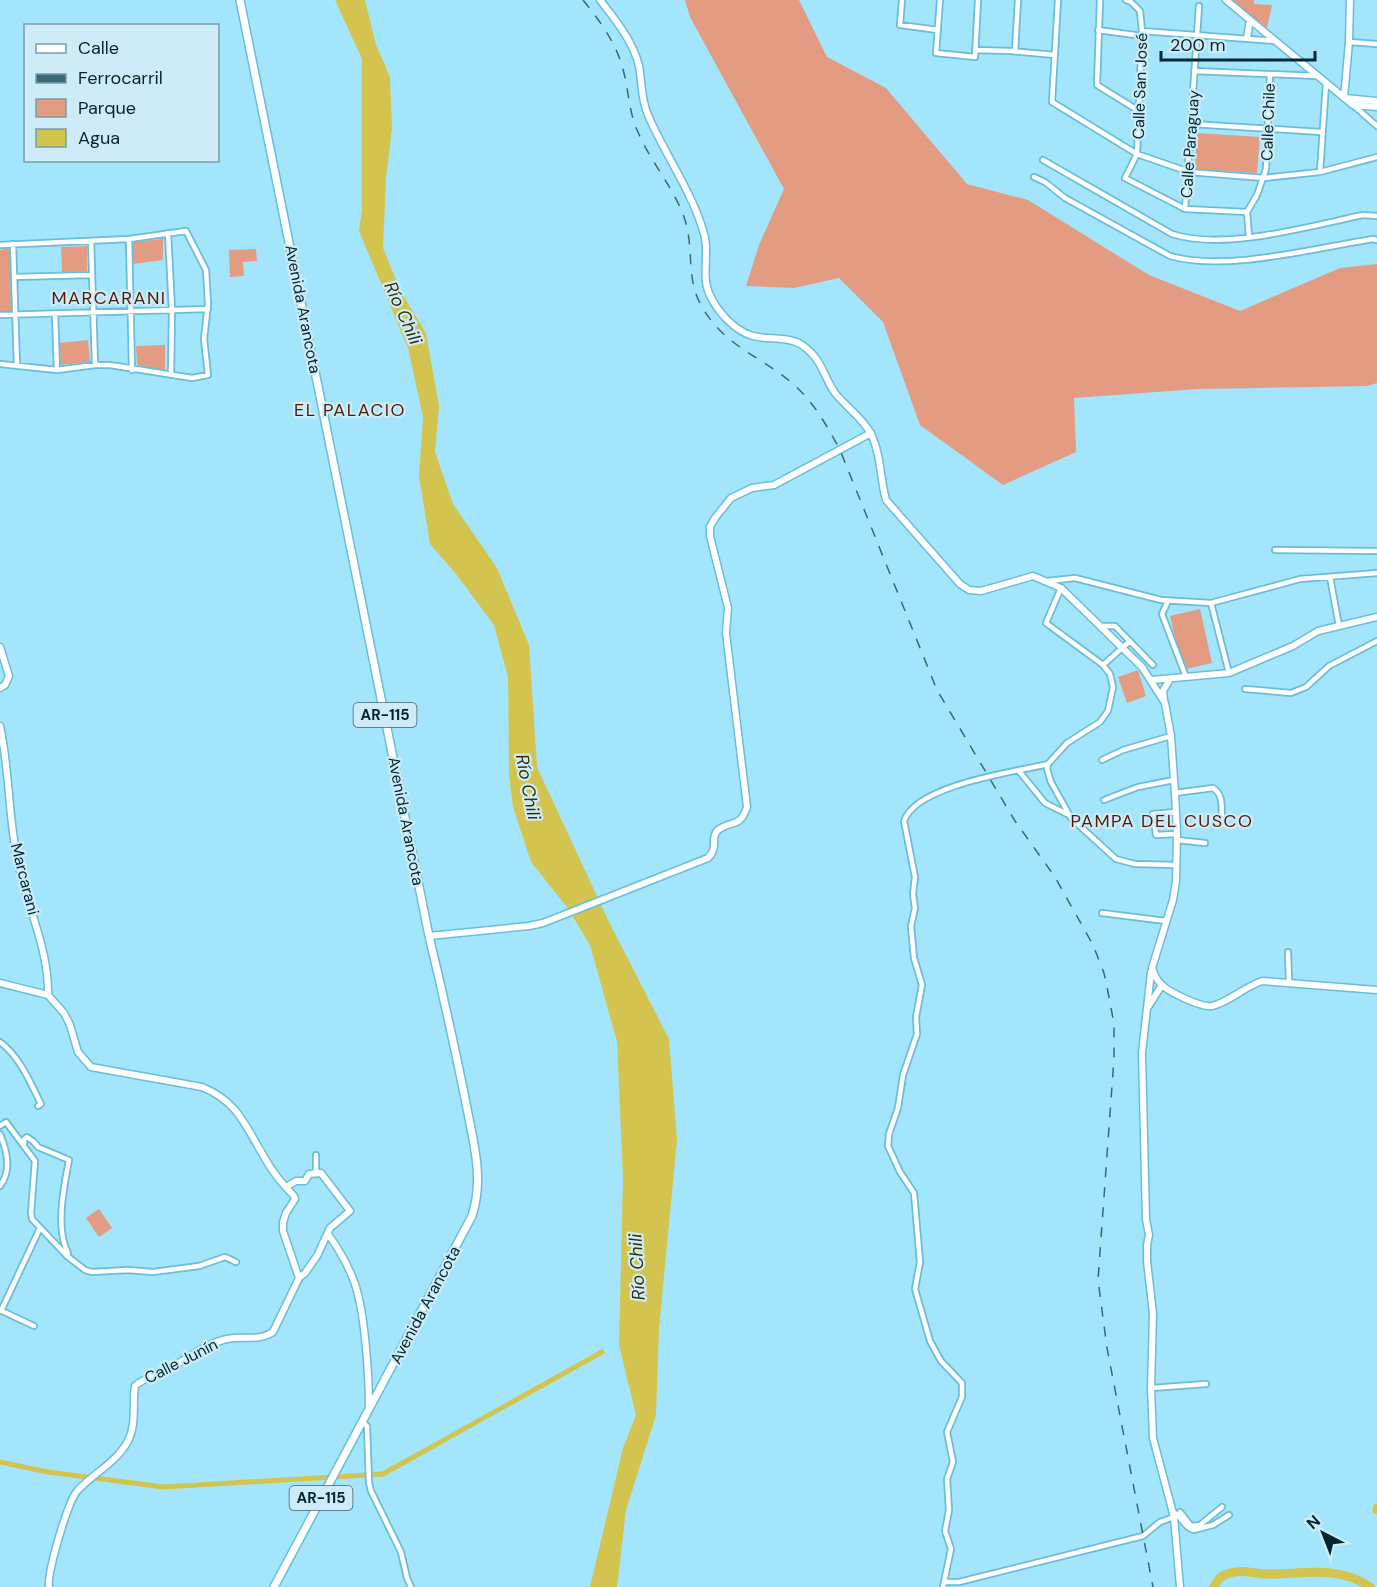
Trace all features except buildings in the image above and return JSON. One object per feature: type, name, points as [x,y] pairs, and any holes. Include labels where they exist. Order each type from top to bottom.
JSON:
[{"type":"main road","name":"Avenida Arancota","points":[[240,0],[429,936],[456,1052],[477,1158],[478,1193],[472,1216],[369,1409]]},
{"type":"main road","points":[[600,0],[627,40],[638,63],[646,113],[700,219],[706,238],[708,291],[717,307],[735,327],[752,336],[799,343],[812,353],[821,364],[834,392],[871,433],[878,452],[882,488],[886,500],[960,584],[969,590],[981,591],[1033,576],[1047,580],[1061,588],[1123,648],[1152,680],[1165,703]]},
{"type":"main road","points":[[1226,0],[1353,105],[1377,107]]},
{"type":"main road","points":[[1344,98],[1350,0]]},
{"type":"main road","points":[[1247,38],[1251,20]]},
{"type":"main road","points":[[1344,98],[1377,101]]},
{"type":"main road","points":[[429,936],[529,926],[565,915],[708,858],[715,851],[715,834],[719,829],[737,823],[744,817],[747,807],[726,633],[728,608],[710,537],[710,527],[731,498],[752,488],[774,485],[871,433]]},
{"type":"main road","points":[[1152,680],[1229,674],[1293,646],[1318,631],[1377,617]]},
{"type":"main road","points":[[0,647],[9,676],[5,685],[0,688]]},
{"type":"main road","points":[[1171,679],[1163,692],[1171,736],[1177,865],[1175,890],[1152,968],[1142,1053],[1146,1219],[1149,1235],[1147,1261],[1153,1314],[1151,1388],[1155,1449],[1167,1485],[1173,1514],[1179,1587]]},
{"type":"main road","name":"Marcarani","points":[[0,726],[7,756],[18,864],[49,975],[48,995]]},
{"type":"main road","points":[[1152,968],[1162,986],[1206,1006],[1220,1003],[1249,985],[1262,981],[1377,990]]},
{"type":"main road","points":[[0,983],[48,995],[64,1013],[78,1052],[91,1067],[202,1087],[223,1098],[245,1122],[265,1159],[295,1199],[286,1213],[283,1231],[299,1278]]},
{"type":"main road","points":[[1146,1010],[1162,986]]},
{"type":"main road","points":[[286,1187],[305,1181],[309,1174],[316,1172]]},
{"type":"main road","name":"Calle Junín","points":[[49,1587],[53,1556],[71,1500],[77,1490],[118,1455],[128,1441],[133,1428],[135,1386],[182,1362],[206,1346],[230,1338],[265,1338],[273,1332],[299,1278],[317,1256],[334,1223],[350,1210],[324,1176],[316,1172]]},
{"type":"main road","points":[[328,1234],[336,1245],[356,1286],[369,1388],[369,1409]]},
{"type":"main road","points":[[369,1388],[375,1389],[382,1385]]},
{"type":"main road","name":"AR-115","points":[[274,1587],[369,1409]]},
{"type":"street","points":[[902,0],[900,25],[938,30]]},
{"type":"street","points":[[940,0],[936,53],[975,57],[978,0]]},
{"type":"street","points":[[1015,51],[1018,0]]},
{"type":"street","points":[[1059,0],[1052,102],[1137,154],[1189,172],[1264,178],[1320,172],[1377,157]]},
{"type":"street","points":[[1100,0],[1097,85],[1139,111]]},
{"type":"street","name":"Calle San José","points":[[1126,0],[1140,11],[1142,34],[1137,154],[1125,177],[1185,209]]},
{"type":"street","name":"Calle Paraguay","points":[[1185,209],[1199,6]]},
{"type":"street","points":[[1098,30],[1142,34],[1196,34],[1275,41]]},
{"type":"street","points":[[1349,42],[1377,44]]},
{"type":"street","points":[[975,50],[1055,55]]},
{"type":"street","points":[[1194,71],[1317,76]]},
{"type":"street","name":"Calle Chile","points":[[1247,212],[1264,178],[1266,169],[1270,75]]},
{"type":"street","points":[[1320,172],[1326,83]]},
{"type":"street","points":[[1353,105],[1377,126]]},
{"type":"street","points":[[1192,124],[1321,132]]},
{"type":"street","points":[[1043,160],[1172,234],[1198,238],[1249,237],[1363,215],[1377,216]]},
{"type":"street","points":[[1034,177],[1045,182],[1065,198],[1170,256],[1181,259],[1213,261],[1260,258],[1375,239]]},
{"type":"street","points":[[1185,209],[1247,212],[1249,237]]},
{"type":"street","points":[[0,245],[129,239],[186,231],[206,270],[208,309],[204,339],[208,375],[192,378],[95,364],[57,369],[0,364]]},
{"type":"street","points":[[168,233],[172,310],[171,375]]},
{"type":"street","points":[[129,239],[132,370]]},
{"type":"street","points":[[91,241],[95,364]]},
{"type":"street","points":[[13,244],[17,366]]},
{"type":"street","points":[[14,277],[91,275]]},
{"type":"street","points":[[0,315],[208,309]]},
{"type":"street","points":[[55,314],[57,369]]},
{"type":"street","points":[[1275,550],[1377,552]]},
{"type":"street","points":[[1047,580],[1075,578],[1168,601],[1211,603],[1300,579],[1377,573]]},
{"type":"street","points":[[1330,577],[1339,626]]},
{"type":"street","points":[[1061,588],[1046,623],[1103,665],[1110,674],[1113,687],[1108,711],[1100,722],[1067,743],[1048,764],[988,777],[926,798],[914,806],[904,821],[915,877],[913,894],[915,908],[911,926],[914,958],[922,985],[915,1017],[917,1034],[903,1075],[898,1108],[889,1134],[888,1146],[900,1172],[914,1193],[920,1262],[915,1289],[930,1341],[941,1361],[962,1383],[962,1397],[947,1432],[953,1462],[947,1479],[950,1510],[945,1531],[951,1549],[944,1585],[1143,1536],[1160,1522],[1179,1511],[1191,1526],[1200,1525],[1222,1507]]},
{"type":"street","points":[[1168,601],[1162,614],[1186,677]]},
{"type":"street","points":[[1211,603],[1229,674]]},
{"type":"street","points":[[1100,626],[1115,626],[1153,665]]},
{"type":"street","points":[[1245,689],[1291,693],[1306,687],[1329,666],[1377,640]]},
{"type":"street","points":[[1103,665],[1130,641]]},
{"type":"street","points":[[1102,760],[1123,750],[1171,736]]},
{"type":"street","points":[[1048,764],[1047,769],[1051,782],[1069,814],[1116,860],[1135,864],[1177,865]]},
{"type":"street","points":[[1019,771],[1045,803],[1069,814]]},
{"type":"street","points":[[1104,800],[1138,787],[1173,780]]},
{"type":"street","points":[[1175,793],[1213,788],[1219,792],[1222,819]]},
{"type":"street","points":[[1176,812],[1153,814],[1156,835],[1206,843]]},
{"type":"street","points":[[1102,913],[1166,921]]},
{"type":"street","points":[[1288,952],[1289,982]]},
{"type":"street","points":[[0,1042],[23,1068],[41,1104],[38,1106]]},
{"type":"street","points":[[0,1125],[6,1122],[35,1161],[32,1219],[67,1256],[85,1270],[153,1272],[199,1266],[225,1257],[236,1262]]},
{"type":"street","points":[[0,1134],[8,1157],[8,1167],[0,1186]]},
{"type":"street","points":[[24,1145],[27,1137],[38,1147],[69,1160],[63,1190],[61,1234],[67,1256]]},
{"type":"street","points":[[316,1155],[316,1172]]},
{"type":"street","points":[[34,1326],[1,1311],[40,1228]]},
{"type":"street","points":[[1151,1388],[1206,1384]]},
{"type":"street","points":[[362,1421],[367,1426],[370,1491],[401,1552],[411,1587]]},
{"type":"street","points":[[1173,1514],[1178,1514],[1187,1527],[1194,1530],[1213,1525],[1229,1515]]},
{"type":"green space","points":[[685,0],[799,0],[827,57],[886,88],[967,184],[1028,200],[1149,275],[1240,311],[1340,268],[1377,264],[1377,383],[1367,386],[1198,389],[1074,398],[1076,452],[1003,485],[920,425],[883,322],[839,278],[794,288],[746,286],[759,245],[784,189],[690,17]]},
{"type":"green space","points":[[1231,0],[1254,0],[1254,4],[1272,5],[1267,28]]},
{"type":"green space","points":[[1197,133],[1260,137],[1257,173],[1195,169]]},
{"type":"green space","points":[[163,239],[163,260],[133,264],[133,242]]},
{"type":"green space","points":[[87,246],[87,271],[62,272],[61,247]]},
{"type":"green space","points":[[10,248],[11,311],[0,311],[0,250]]},
{"type":"green space","points":[[256,249],[257,261],[243,262],[244,276],[230,277],[229,250]]},
{"type":"green space","points":[[88,340],[90,362],[59,365],[59,343]]},
{"type":"green space","points":[[165,345],[165,371],[137,365],[136,346]]},
{"type":"green space","points":[[1200,609],[1212,663],[1182,670],[1170,616]]},
{"type":"green space","points":[[1138,670],[1146,696],[1127,703],[1118,677]]},
{"type":"green space","points":[[99,1209],[112,1228],[99,1237],[86,1218]]},
{"type":"water","name":"Río Chili","points":[[335,0],[365,0],[376,45],[390,77],[392,128],[386,178],[383,248],[401,292],[426,333],[439,406],[435,452],[453,504],[497,568],[529,645],[537,767],[609,922],[669,1039],[677,1140],[659,1328],[656,1415],[626,1510],[617,1587],[590,1587],[623,1448],[636,1415],[619,1345],[623,1178],[617,1042],[590,945],[567,907],[531,862],[513,807],[509,775],[508,677],[494,625],[456,574],[430,544],[419,476],[423,417],[408,348],[359,231],[362,209],[362,59]]},
{"type":"waterway","points":[[0,1462],[48,1472],[164,1487],[383,1474],[602,1352]]},
{"type":"waterway","points":[[1214,1587],[1222,1576],[1241,1572],[1331,1573],[1345,1575],[1370,1587]]},
{"type":"railway","points":[[583,0],[611,39],[624,74],[635,124],[643,143],[681,209],[688,231],[693,285],[701,305],[720,331],[801,391],[825,423],[840,450],[937,690],[1015,821],[1055,877],[1093,945],[1104,973],[1114,1024],[1114,1058],[1098,1280],[1107,1348],[1153,1587]]},
{"type":"district","name":"MARCARANI","points":[[109,298]]},
{"type":"district","name":"EL PALACIO","points":[[350,410]]},
{"type":"district","name":"PAMPA DEL CUSCO","points":[[1162,821]]}]
